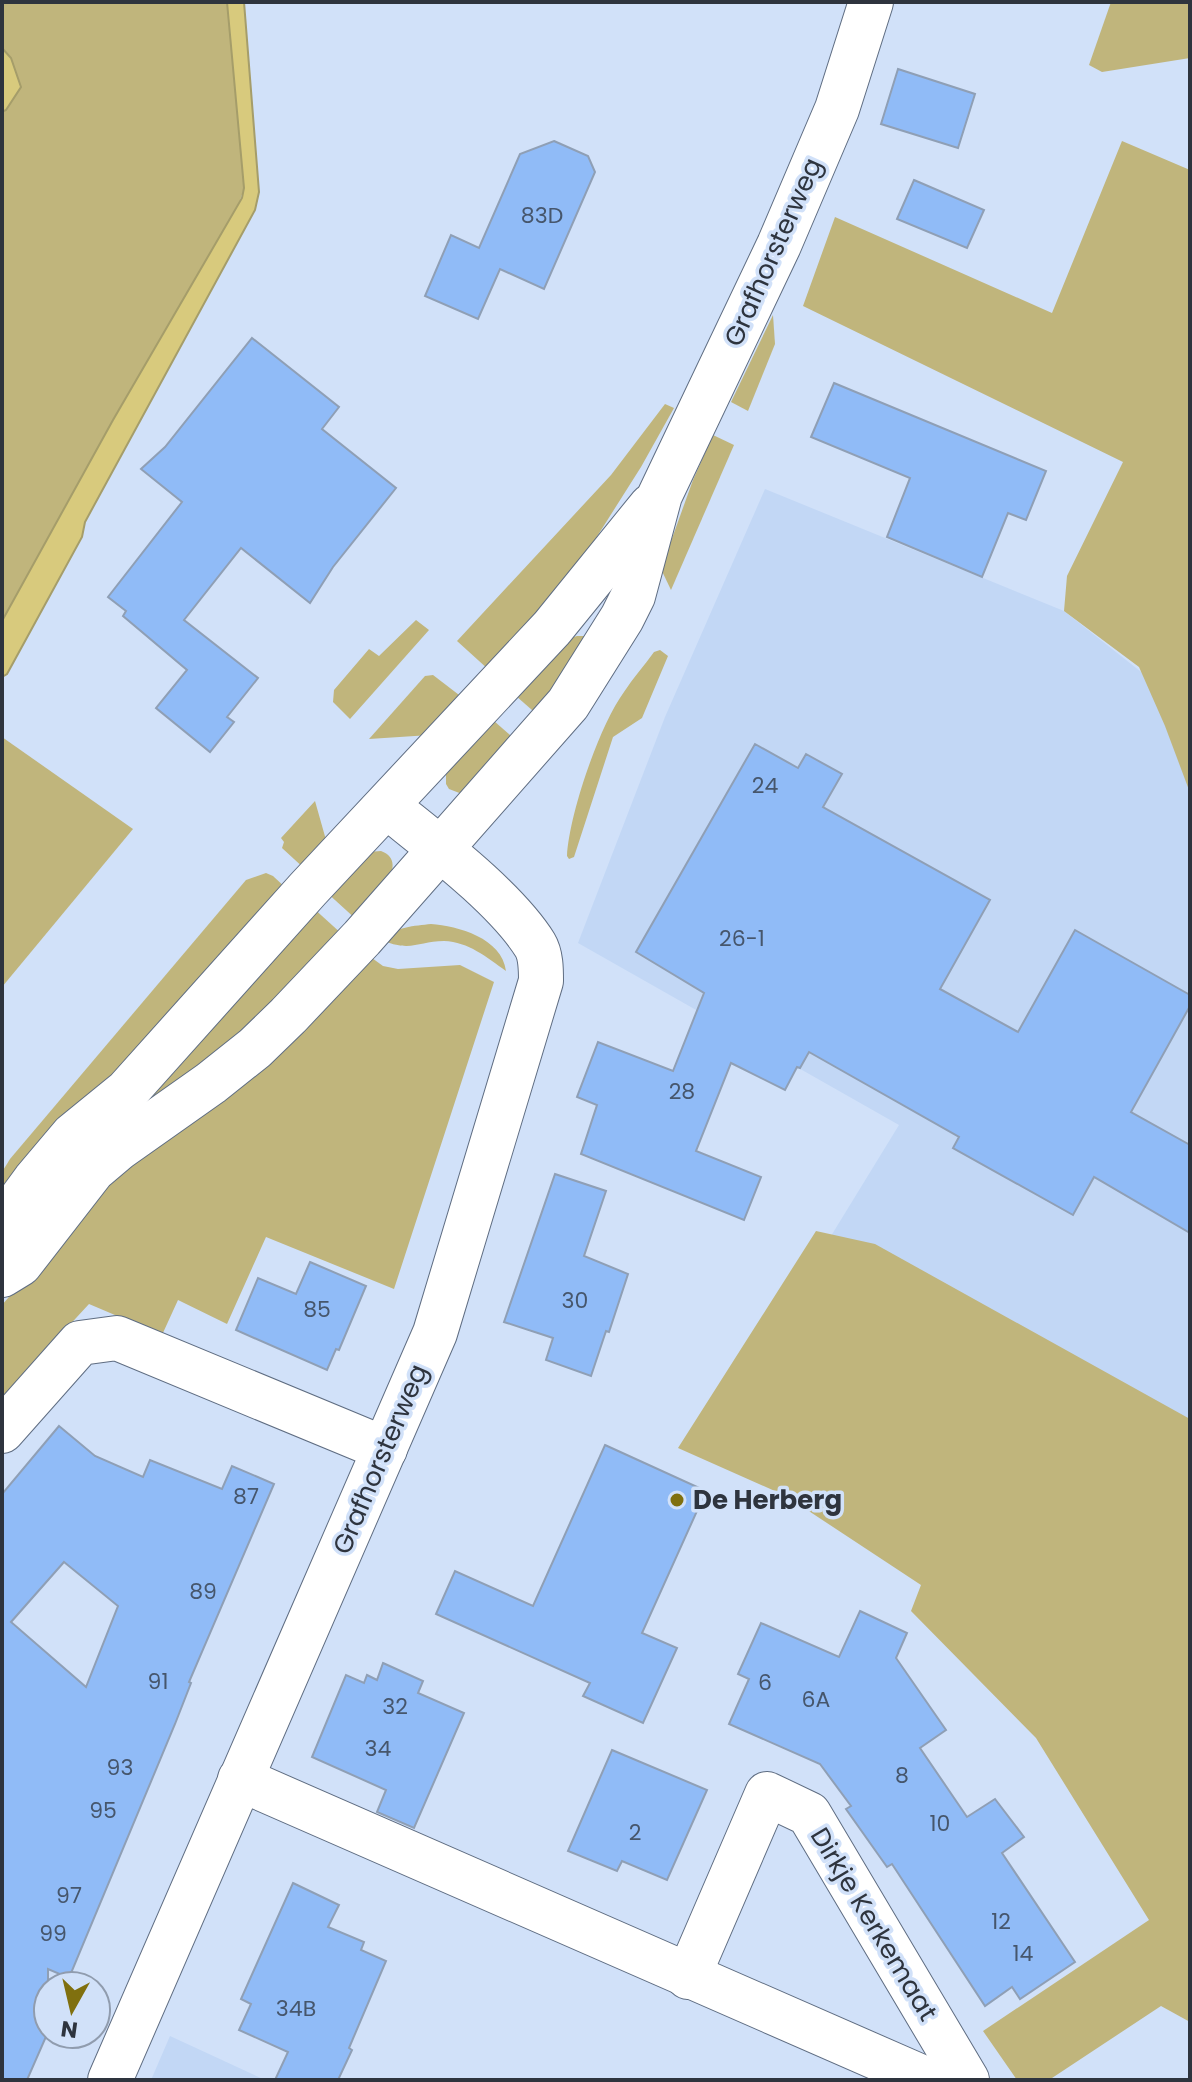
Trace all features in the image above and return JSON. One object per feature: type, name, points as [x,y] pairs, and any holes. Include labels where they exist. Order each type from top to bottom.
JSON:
[{"type":"street","name":"Grafhorsterweg","points":[[2,1275],[20,1264],[93,1170],[211,1083],[255,1048],[288,1016],[441,850],[568,704],[633,596],[660,495],[779,245],[837,109],[871,2]]},
{"type":"street","name":"Grafhorsterweg","points":[[2,1230],[5,1221],[35,1180],[73,1135],[127,1091],[308,889],[552,628],[660,495]]},
{"type":"street","name":"Grafhorsterweg","points":[[110,2080],[435,1333],[541,981],[536,947],[511,916],[441,850],[387,806]]},
{"type":"street","points":[[2,1431],[80,1343],[117,1338],[385,1449]]},
{"type":"street","points":[[240,1779],[928,2080]]},
{"type":"street","name":"Dirkje Kerkemaat","points":[[688,1977],[767,1794],[809,1814],[967,2080]]},
{"type":"shaded area","points":[[2,2],[227,2],[244,188],[238,207],[113,420],[2,621],[2,112],[6,110],[11,58],[2,48]]},
{"type":"shaded area","points":[[227,2],[244,2],[259,192],[255,210],[85,522],[82,537],[7,674],[2,677],[2,621],[113,420],[242,198],[244,188]]},
{"type":"shaded area","points":[[1111,2],[1190,2],[1190,58],[1102,72],[1089,65]]},
{"type":"shaded area","points":[[2,48],[11,58],[21,87],[2,112]]},
{"type":"shaded area","points":[[1122,141],[1190,170],[1190,809],[1189,790],[1139,667],[1064,611],[1067,576],[1123,462],[803,306],[835,217],[1052,313]]},
{"type":"shaded area","points":[[773,315],[775,344],[748,411],[731,402]]},
{"type":"shaded area","points":[[665,404],[674,408],[591,546],[489,670],[457,641],[611,475]]},
{"type":"shaded area","points":[[713,435],[734,445],[671,590],[661,569]]},
{"type":"shaded area","points":[[765,489],[1064,611],[1164,690],[1190,776],[1190,1444],[823,1249],[899,1125],[578,943],[665,717]]},
{"type":"shaded area","points":[[416,620],[429,630],[350,719],[333,702],[334,690],[369,649],[379,656]]},
{"type":"shaded area","points":[[584,636],[589,641],[540,717],[508,689],[559,642]]},
{"type":"shaded area","points":[[660,650],[668,656],[642,718],[613,737],[574,857],[569,859],[569,839],[579,795],[605,726],[631,682],[654,652]]},
{"type":"shaded area","points":[[433,675],[463,698],[430,735],[369,739],[425,676]]},
{"type":"shaded area","points":[[486,714],[519,743],[462,794],[449,789],[446,774]]},
{"type":"shaded area","points":[[2,737],[133,829],[2,987]]},
{"type":"shaded area","points":[[315,801],[328,847],[306,870],[282,848],[284,842],[281,838]]},
{"type":"shaded area","points":[[381,851],[390,857],[393,865],[391,874],[358,921],[324,890],[368,852]]},
{"type":"shaded area","points":[[266,873],[288,890],[2,1202],[2,1172],[10,1159],[246,880]]},
{"type":"shaded area","points":[[311,906],[343,935],[266,1018],[154,1102],[141,1092]]},
{"type":"shaded area","points":[[431,924],[466,931],[488,942],[503,960],[506,971],[477,951],[453,942],[436,941],[409,946],[384,941],[393,932]]},
{"type":"shaded area","points":[[365,953],[383,966],[398,969],[460,965],[494,982],[394,1289],[266,1237],[227,1324],[178,1300],[162,1335],[89,1304],[2,1398],[2,1305],[85,1199]]},
{"type":"shaded area","points":[[816,1231],[875,1244],[1190,1419],[1190,2022],[1161,2006],[1049,2080],[1017,2080],[983,2031],[1149,1920],[1036,1738],[911,1611],[921,1585],[786,1496],[678,1448]]},
{"type":"shaded area","points":[[170,2036],[265,2080],[151,2080]]},
{"type":"building","points":[[898,69],[975,94],[958,148],[881,124]]},
{"type":"building","points":[[554,141],[588,156],[595,172],[544,289],[500,269],[478,319],[425,296],[451,235],[479,248],[520,154]]},
{"type":"building","points":[[914,180],[984,210],[967,248],[897,219]]},
{"type":"building","points":[[252,338],[339,407],[322,429],[396,488],[333,567],[310,603],[241,548],[184,620],[258,678],[227,717],[234,722],[210,752],[156,708],[187,670],[123,616],[126,611],[108,597],[182,502],[141,469],[165,447]]},
{"type":"building","points":[[834,383],[1046,471],[1026,520],[1008,513],[982,577],[887,537],[910,478],[811,437]]},
{"type":"building","points":[[755,744],[798,768],[806,754],[842,774],[823,807],[990,900],[940,989],[1018,1032],[1075,930],[1190,995],[1190,1006],[1131,1112],[1190,1145],[1190,1233],[1094,1177],[1073,1215],[953,1148],[959,1137],[809,1052],[785,1090],[731,1063],[696,1151],[761,1177],[744,1220],[581,1154],[597,1105],[577,1097],[598,1042],[673,1071],[704,993],[636,952]]},
{"type":"building","points":[[555,1174],[606,1191],[584,1256],[628,1274],[591,1376],[546,1360],[553,1338],[504,1322]]},
{"type":"building","points":[[310,1262],[366,1286],[339,1350],[336,1349],[327,1370],[236,1330],[258,1278],[296,1294]]},
{"type":"building","points":[[59,1426],[95,1456],[143,1477],[150,1460],[222,1489],[232,1466],[274,1484],[189,1682],[175,1724],[72,1970],[32,1970],[32,2050],[40,2050],[27,2080],[2,2080],[2,1494]],"holes":[[[64,1562],[118,1606],[86,1687],[11,1622]]]},
{"type":"building","points":[[605,1445],[706,1491],[642,1633],[677,1648],[643,1723],[583,1696],[590,1683],[436,1614],[455,1571],[533,1606]]},
{"type":"building","points":[[860,1611],[907,1633],[896,1658],[946,1730],[920,1748],[967,1817],[995,1799],[1024,1837],[1002,1853],[1075,1962],[1020,1999],[1012,1987],[985,2006],[892,1864],[887,1867],[846,1809],[851,1806],[820,1764],[729,1724],[749,1679],[738,1674],[761,1623],[839,1657]]},
{"type":"building","points":[[383,1663],[423,1681],[418,1693],[464,1713],[414,1828],[377,1812],[386,1790],[312,1757],[346,1675],[364,1683],[367,1675],[377,1680]]},
{"type":"building","points":[[612,1750],[707,1790],[667,1880],[622,1861],[617,1871],[568,1851]]},
{"type":"building","points":[[293,1883],[339,1905],[328,1927],[364,1942],[361,1950],[386,1961],[338,2080],[275,2080],[288,2052],[239,2030],[251,2004],[241,1999]]},
{"type":"place","name":"De Herberg","points":[[677,1500]]}]
